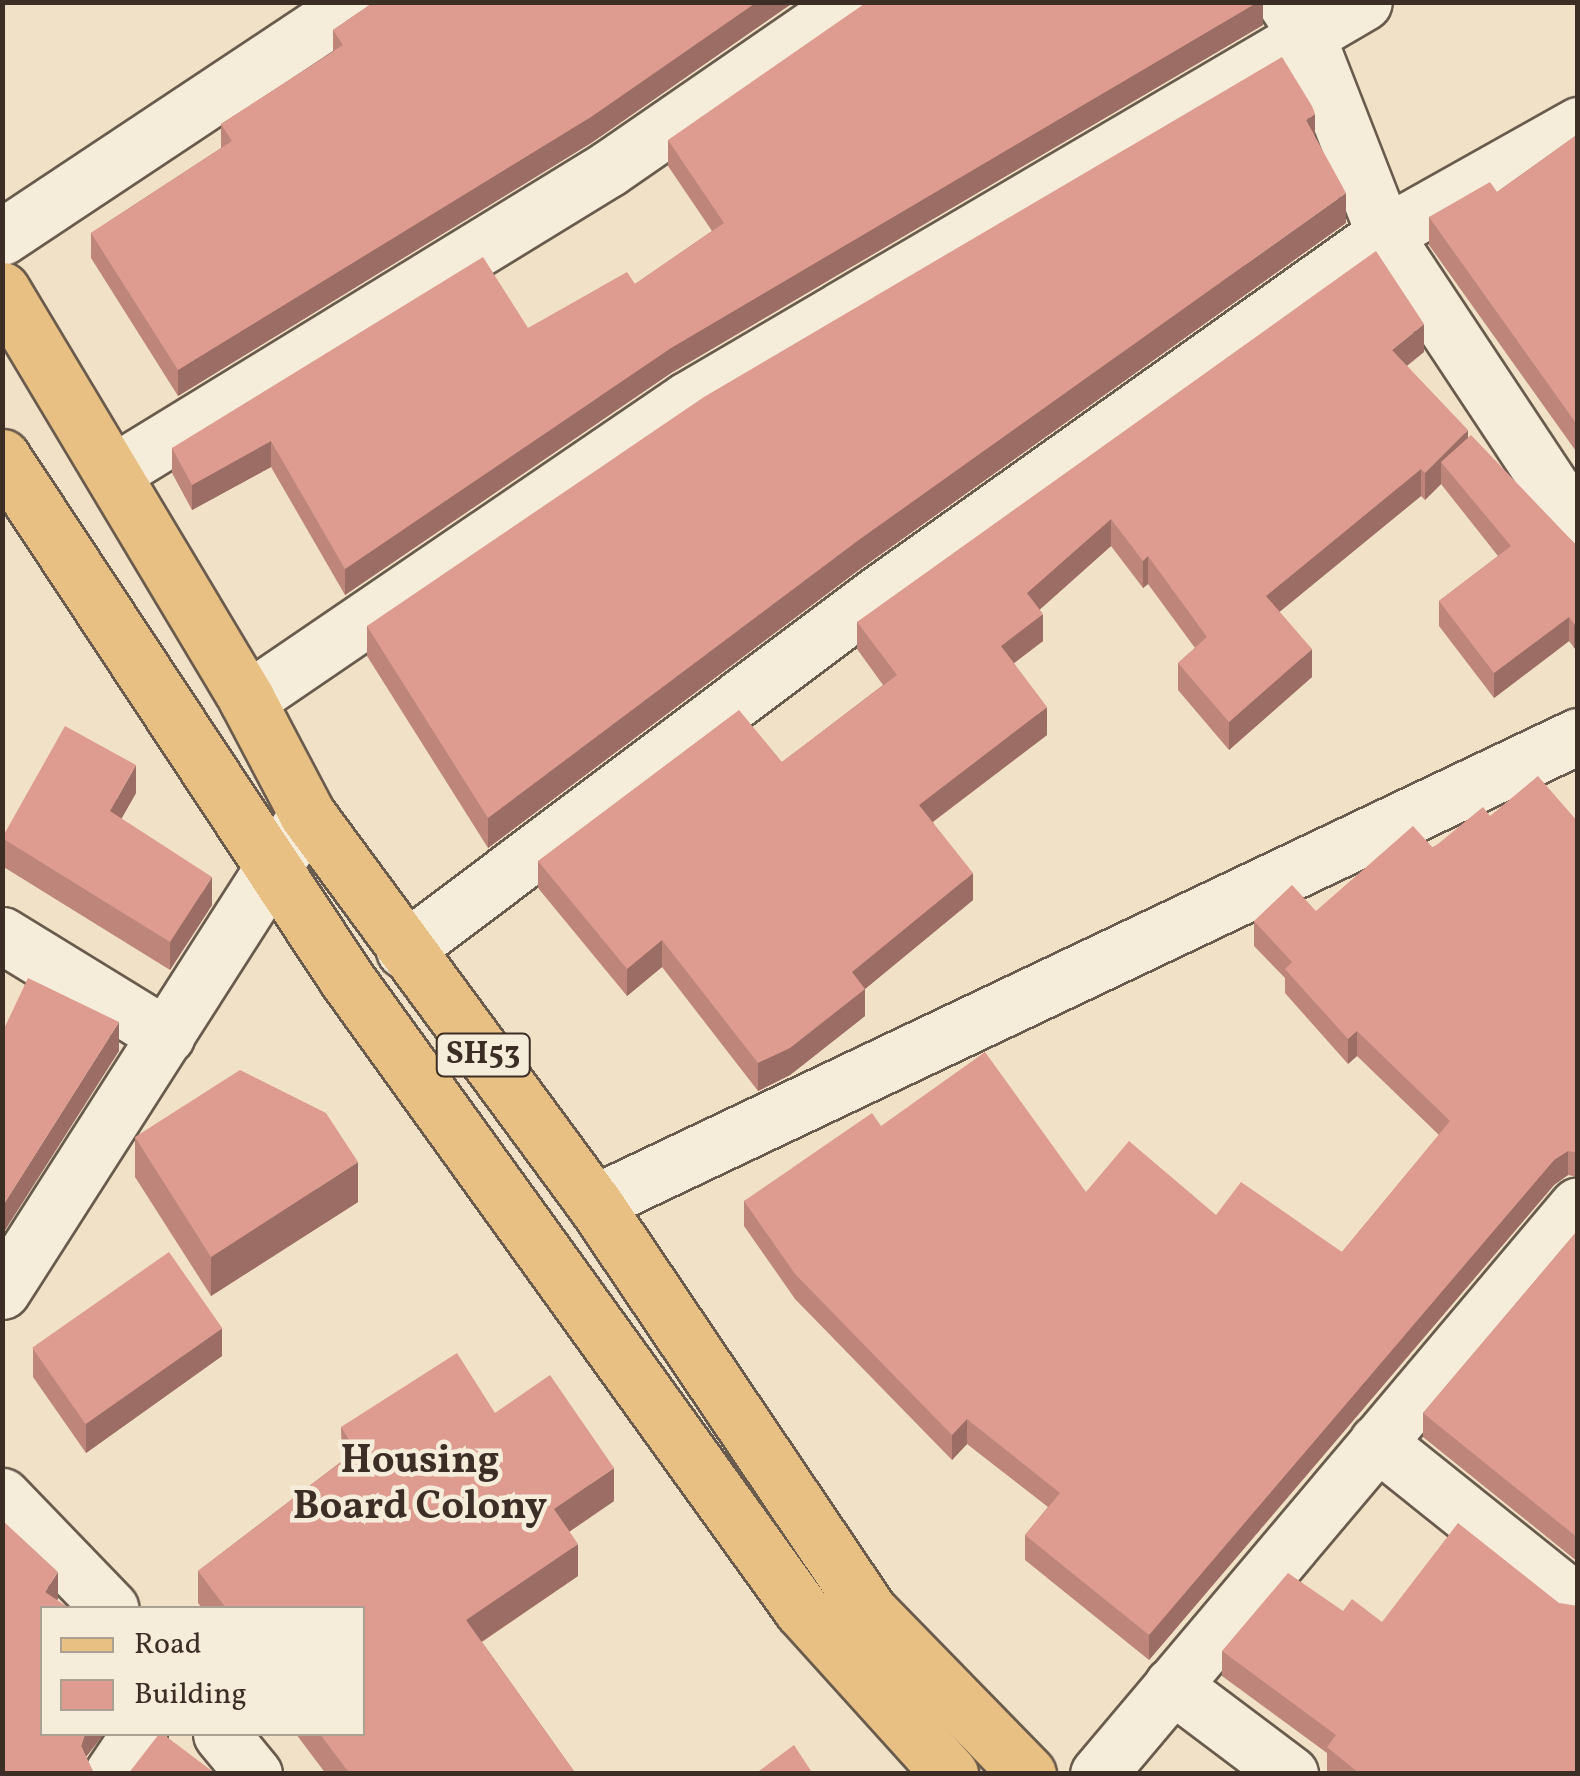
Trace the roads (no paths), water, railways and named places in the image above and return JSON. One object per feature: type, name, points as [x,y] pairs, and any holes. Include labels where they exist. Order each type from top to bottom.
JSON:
[{"type":"main road","name":"SH53","points":[[2,290],[247,700],[307,814],[594,1204],[870,1612],[1028,1774]]},
{"type":"main road","name":"SH53","points":[[2,457],[273,868],[802,1610],[950,1774]]},
{"type":"street","points":[[2,237],[356,2]]},
{"type":"street","points":[[114,472],[608,169],[850,2]]},
{"type":"street","points":[[247,700],[687,400],[1296,19],[1364,2]]},
{"type":"street","points":[[1296,19],[1384,234],[1578,527]]},
{"type":"street","points":[[404,950],[894,583],[1384,234],[1578,125]]},
{"type":"street","points":[[594,1204],[1578,736]]},
{"type":"street","points":[[2,1291],[307,814]]},
{"type":"street","points":[[2,935],[166,1036]]},
{"type":"street","points":[[1098,1774],[1377,1442],[1571,1226]]},
{"type":"street","points":[[1377,1442],[1578,1602]]},
{"type":"street","points":[[2,1496],[108,1606]]},
{"type":"street","points":[[1172,1685],[1290,1774]]},
{"type":"street","points":[[112,1774],[138,1736]]},
{"type":"street","points":[[224,1736],[254,1774]]},
{"type":"district","name":"Housing Board Colony","points":[[420,1485]]}]
